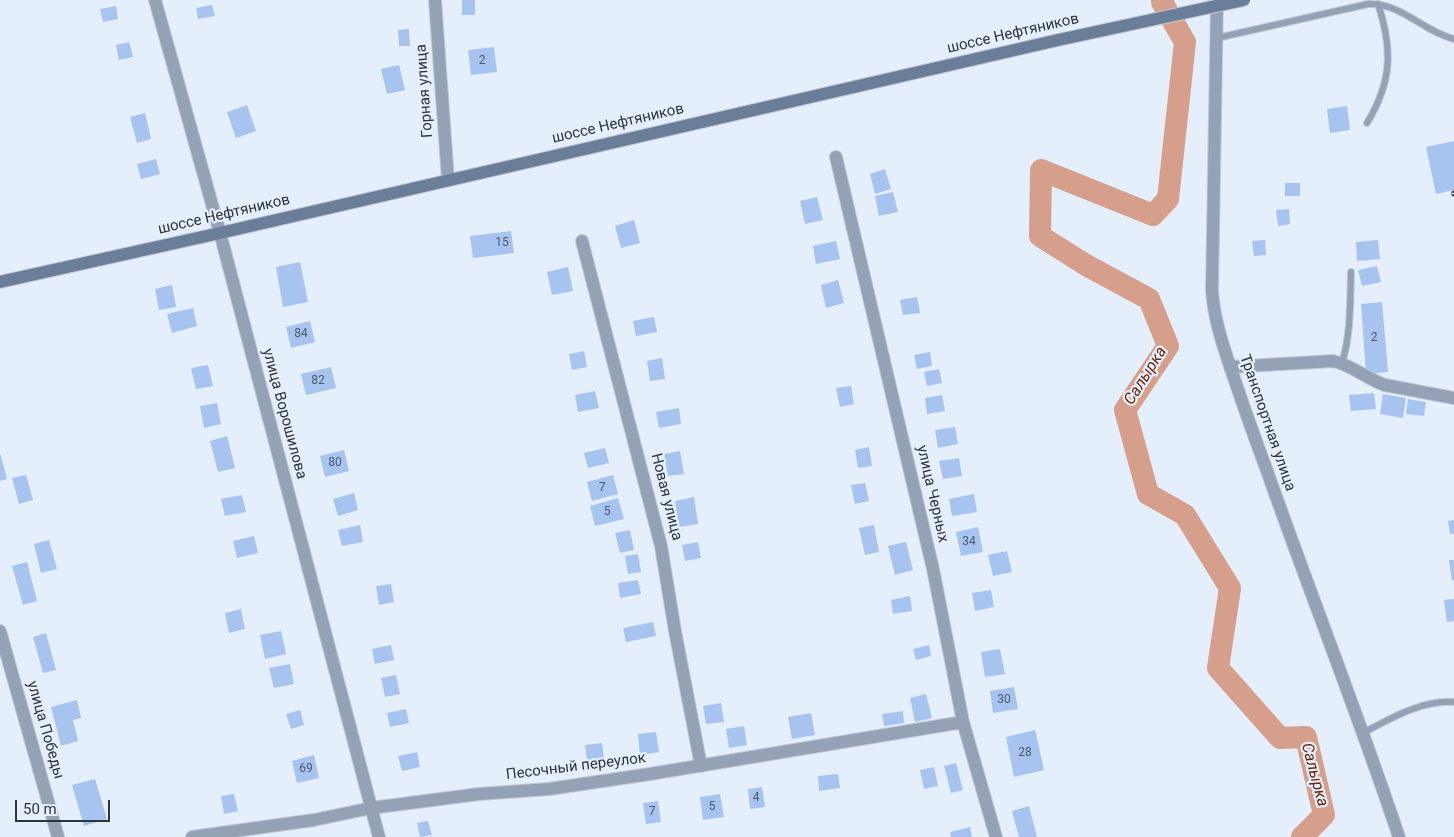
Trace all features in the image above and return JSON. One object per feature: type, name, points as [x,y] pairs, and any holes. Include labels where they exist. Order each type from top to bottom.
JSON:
[{"type":"main road","name":"шоссе Нефтяников","points":[[0,282],[1058,40],[1244,0]]},
{"type":"street","name":"улица Ворошилова","points":[[155,0],[220,233],[379,837]]},
{"type":"street","name":"Горная улица","points":[[435,0],[448,180]]},
{"type":"street","name":"Транспортная улица","points":[[1217,0],[1213,310],[1230,367],[1399,837]]},
{"type":"street","name":"улица Черных","points":[[836,157],[933,569],[963,722],[996,837]]},
{"type":"street","name":"Новая улица","points":[[582,240],[661,546],[701,766]]},
{"type":"street","points":[[1230,367],[1324,361],[1342,363],[1385,385],[1454,398]]},
{"type":"street","name":"улица Победы","points":[[0,631],[58,837]]},
{"type":"street","name":"Песочный переулок","points":[[192,837],[314,820],[371,808],[479,794],[550,789],[963,722]]},
{"type":"lane","points":[[1217,38],[1368,4],[1378,4],[1402,12],[1430,31],[1454,40]]},
{"type":"lane","points":[[1367,123],[1378,106],[1387,76],[1388,55],[1384,21],[1378,4]]},
{"type":"lane","points":[[1342,363],[1349,334],[1350,272]]},
{"type":"lane","points":[[1363,733],[1410,710],[1427,704],[1454,702]]},
{"type":"building","points":[[462,0],[475,0],[475,15],[462,15]]},
{"type":"building","points":[[212,5],[215,16],[198,19],[196,8]]},
{"type":"building","points":[[116,6],[118,19],[103,22],[100,9]]},
{"type":"building","points":[[409,29],[410,46],[399,46],[398,30]]},
{"type":"building","points":[[129,42],[133,57],[119,60],[116,45]]},
{"type":"building","points":[[494,47],[497,72],[471,75],[468,50]]},
{"type":"building","points":[[399,65],[405,90],[387,94],[381,69]]},
{"type":"building","points":[[247,105],[256,131],[236,138],[227,112]]},
{"type":"building","points":[[1347,106],[1350,130],[1330,133],[1327,109]]},
{"type":"building","points":[[145,113],[151,139],[137,143],[130,117]]},
{"type":"building","points":[[1454,141],[1454,190],[1436,194],[1426,147]]},
{"type":"building","points":[[156,159],[160,174],[141,179],[137,164]]},
{"type":"building","points":[[885,169],[891,189],[875,194],[870,174]]},
{"type":"building","points":[[1285,183],[1300,183],[1300,196],[1285,196]]},
{"type":"building","points":[[893,192],[898,212],[879,216],[875,196]]},
{"type":"building","points":[[817,197],[823,220],[805,224],[800,201]]},
{"type":"building","points":[[1289,209],[1290,224],[1278,226],[1276,210]]},
{"type":"building","points":[[634,220],[640,243],[621,248],[615,226]]},
{"type":"building","points":[[511,231],[514,253],[473,258],[470,236]]},
{"type":"building","points":[[1265,240],[1266,255],[1254,256],[1252,241]]},
{"type":"building","points":[[1378,240],[1380,259],[1357,261],[1356,242]]},
{"type":"building","points":[[836,241],[840,259],[816,264],[813,246]]},
{"type":"building","points":[[300,262],[308,302],[283,307],[276,267]]},
{"type":"building","points":[[1377,266],[1381,282],[1362,286],[1358,270]]},
{"type":"building","points":[[568,267],[573,291],[552,295],[547,272]]},
{"type":"building","points":[[838,280],[844,303],[826,308],[821,285]]},
{"type":"building","points":[[172,285],[176,307],[159,310],[155,289]]},
{"type":"building","points":[[917,297],[920,313],[903,315],[900,300]]},
{"type":"building","points":[[1382,302],[1388,372],[1366,374],[1361,304]]},
{"type":"building","points":[[193,308],[197,326],[172,333],[167,314]]},
{"type":"building","points":[[654,317],[657,332],[636,336],[633,321]]},
{"type":"building","points":[[310,321],[315,342],[291,348],[286,327]]},
{"type":"building","points":[[584,351],[587,367],[572,370],[569,354]]},
{"type":"building","points":[[930,352],[932,366],[917,369],[914,355]]},
{"type":"building","points":[[662,358],[665,379],[650,381],[647,361]]},
{"type":"building","points":[[208,365],[213,386],[196,389],[191,368]]},
{"type":"building","points":[[331,367],[336,388],[306,395],[301,374]]},
{"type":"building","points":[[939,369],[942,383],[927,386],[924,372]]},
{"type":"building","points":[[851,386],[854,404],[840,407],[836,388]]},
{"type":"building","points":[[595,391],[599,408],[578,412],[575,395]]},
{"type":"building","points":[[1374,393],[1376,409],[1351,411],[1349,395]]},
{"type":"building","points":[[1383,394],[1406,398],[1403,418],[1380,414]]},
{"type":"building","points":[[942,395],[945,411],[927,414],[925,398]]},
{"type":"building","points":[[1408,399],[1426,402],[1424,416],[1406,414]]},
{"type":"building","points":[[217,403],[221,424],[204,428],[200,406]]},
{"type":"building","points":[[679,408],[681,424],[659,428],[656,412]]},
{"type":"building","points":[[955,427],[958,444],[938,448],[935,430]]},
{"type":"building","points":[[227,436],[235,468],[218,472],[210,441]]},
{"type":"building","points":[[869,447],[872,466],[858,468],[855,450]]},
{"type":"building","points":[[605,448],[609,463],[588,468],[584,453]]},
{"type":"building","points":[[344,450],[349,471],[325,477],[320,456]]},
{"type":"building","points":[[680,451],[684,474],[668,476],[664,454]]},
{"type":"building","points":[[0,453],[7,479],[0,481]]},
{"type":"building","points":[[959,458],[962,476],[943,479],[939,461]]},
{"type":"building","points":[[26,475],[33,500],[19,504],[12,478]]},
{"type":"building","points":[[613,475],[618,494],[592,501],[587,482]]},
{"type":"building","points":[[865,483],[869,501],[855,504],[851,485]]},
{"type":"building","points":[[354,493],[358,510],[338,516],[333,499]]},
{"type":"building","points":[[974,494],[977,512],[952,516],[949,499]]},
{"type":"building","points":[[242,495],[246,512],[225,516],[221,499]]},
{"type":"building","points":[[694,497],[698,524],[679,527],[675,501]]},
{"type":"building","points":[[618,498],[624,519],[595,526],[590,506]]},
{"type":"building","points":[[1454,520],[1454,534],[1450,534],[1448,521]]},
{"type":"building","points":[[360,525],[363,542],[342,546],[338,530]]},
{"type":"building","points":[[874,525],[879,552],[865,555],[859,528]]},
{"type":"building","points":[[978,527],[983,552],[961,556],[956,532]]},
{"type":"building","points":[[630,530],[634,550],[620,553],[615,533]]},
{"type":"building","points":[[254,536],[258,553],[237,558],[233,541]]},
{"type":"building","points":[[49,540],[57,569],[41,573],[34,544]]},
{"type":"building","points":[[698,542],[701,558],[685,561],[682,545]]},
{"type":"building","points":[[906,542],[913,570],[895,575],[888,546]]},
{"type":"building","points":[[1007,551],[1012,572],[993,576],[988,555]]},
{"type":"building","points":[[638,554],[641,572],[628,574],[625,556]]},
{"type":"building","points":[[1449,560],[1454,560],[1454,580],[1452,581]]},
{"type":"building","points":[[27,562],[37,601],[23,605],[12,566]]},
{"type":"building","points":[[638,580],[641,594],[620,598],[618,583]]},
{"type":"building","points":[[391,584],[394,602],[379,605],[376,586]]},
{"type":"building","points":[[991,590],[994,607],[975,611],[972,593]]},
{"type":"building","points":[[910,596],[912,611],[893,614],[891,600]]},
{"type":"building","points":[[1454,599],[1454,621],[1447,622],[1444,600]]},
{"type":"building","points":[[241,609],[245,629],[229,633],[225,613]]},
{"type":"building","points":[[653,622],[656,636],[626,642],[623,628]]},
{"type":"building","points":[[281,631],[286,654],[265,659],[260,635]]},
{"type":"building","points":[[46,633],[56,670],[43,673],[33,637]]},
{"type":"building","points":[[391,645],[394,660],[375,664],[372,649]]},
{"type":"building","points":[[929,645],[931,656],[916,660],[913,649]]},
{"type":"building","points":[[1000,649],[1005,674],[985,677],[981,652]]},
{"type":"building","points":[[290,664],[294,684],[274,688],[269,668]]},
{"type":"building","points":[[396,675],[400,694],[385,697],[381,678]]},
{"type":"building","points":[[1014,687],[1018,709],[993,713],[990,691]]},
{"type":"building","points":[[926,694],[932,718],[915,722],[910,698]]},
{"type":"building","points":[[77,700],[81,718],[73,720],[78,741],[61,746],[51,707]]},
{"type":"building","points":[[721,703],[724,722],[706,724],[703,706]]},
{"type":"building","points":[[406,709],[409,723],[390,727],[387,713]]},
{"type":"building","points":[[300,710],[304,725],[291,729],[286,714]]},
{"type":"building","points":[[903,711],[904,723],[884,726],[882,714]]},
{"type":"building","points":[[811,713],[815,735],[792,739],[788,717]]},
{"type":"building","points":[[744,726],[747,745],[729,748],[726,729]]},
{"type":"building","points":[[1035,730],[1044,770],[1014,777],[1006,737]]},
{"type":"building","points":[[656,732],[659,752],[640,755],[638,734]]},
{"type":"building","points":[[602,743],[605,767],[588,769],[585,745]]},
{"type":"building","points":[[417,752],[420,767],[402,771],[398,756]]},
{"type":"building","points":[[314,755],[319,778],[297,783],[292,761]]},
{"type":"building","points":[[956,763],[963,790],[951,793],[944,766]]},
{"type":"building","points":[[934,767],[938,786],[924,789],[920,770]]},
{"type":"building","points":[[838,774],[840,788],[819,791],[818,776]]},
{"type":"building","points":[[95,779],[107,819],[84,826],[72,785]]},
{"type":"building","points":[[762,787],[765,807],[750,809],[748,789]]},
{"type":"building","points":[[234,794],[238,811],[224,814],[221,796]]},
{"type":"building","points":[[720,794],[724,817],[703,820],[700,797]]},
{"type":"building","points":[[658,801],[661,822],[646,824],[643,803]]},
{"type":"building","points":[[1029,806],[1037,837],[1019,837],[1012,811]]},
{"type":"building","points":[[428,821],[432,835],[420,837],[417,823]]},
{"type":"building","points":[[970,827],[972,837],[951,837],[950,832]]},
{"type":"waterway","name":"Салырка","points":[[1163,0],[1162,2],[1185,42],[1168,199],[1153,215],[1041,170],[1040,236],[1086,265],[1149,299],[1168,346],[1125,410],[1148,494],[1185,515],[1230,588],[1218,668],[1280,738],[1306,737],[1324,815],[1302,837]]}]
